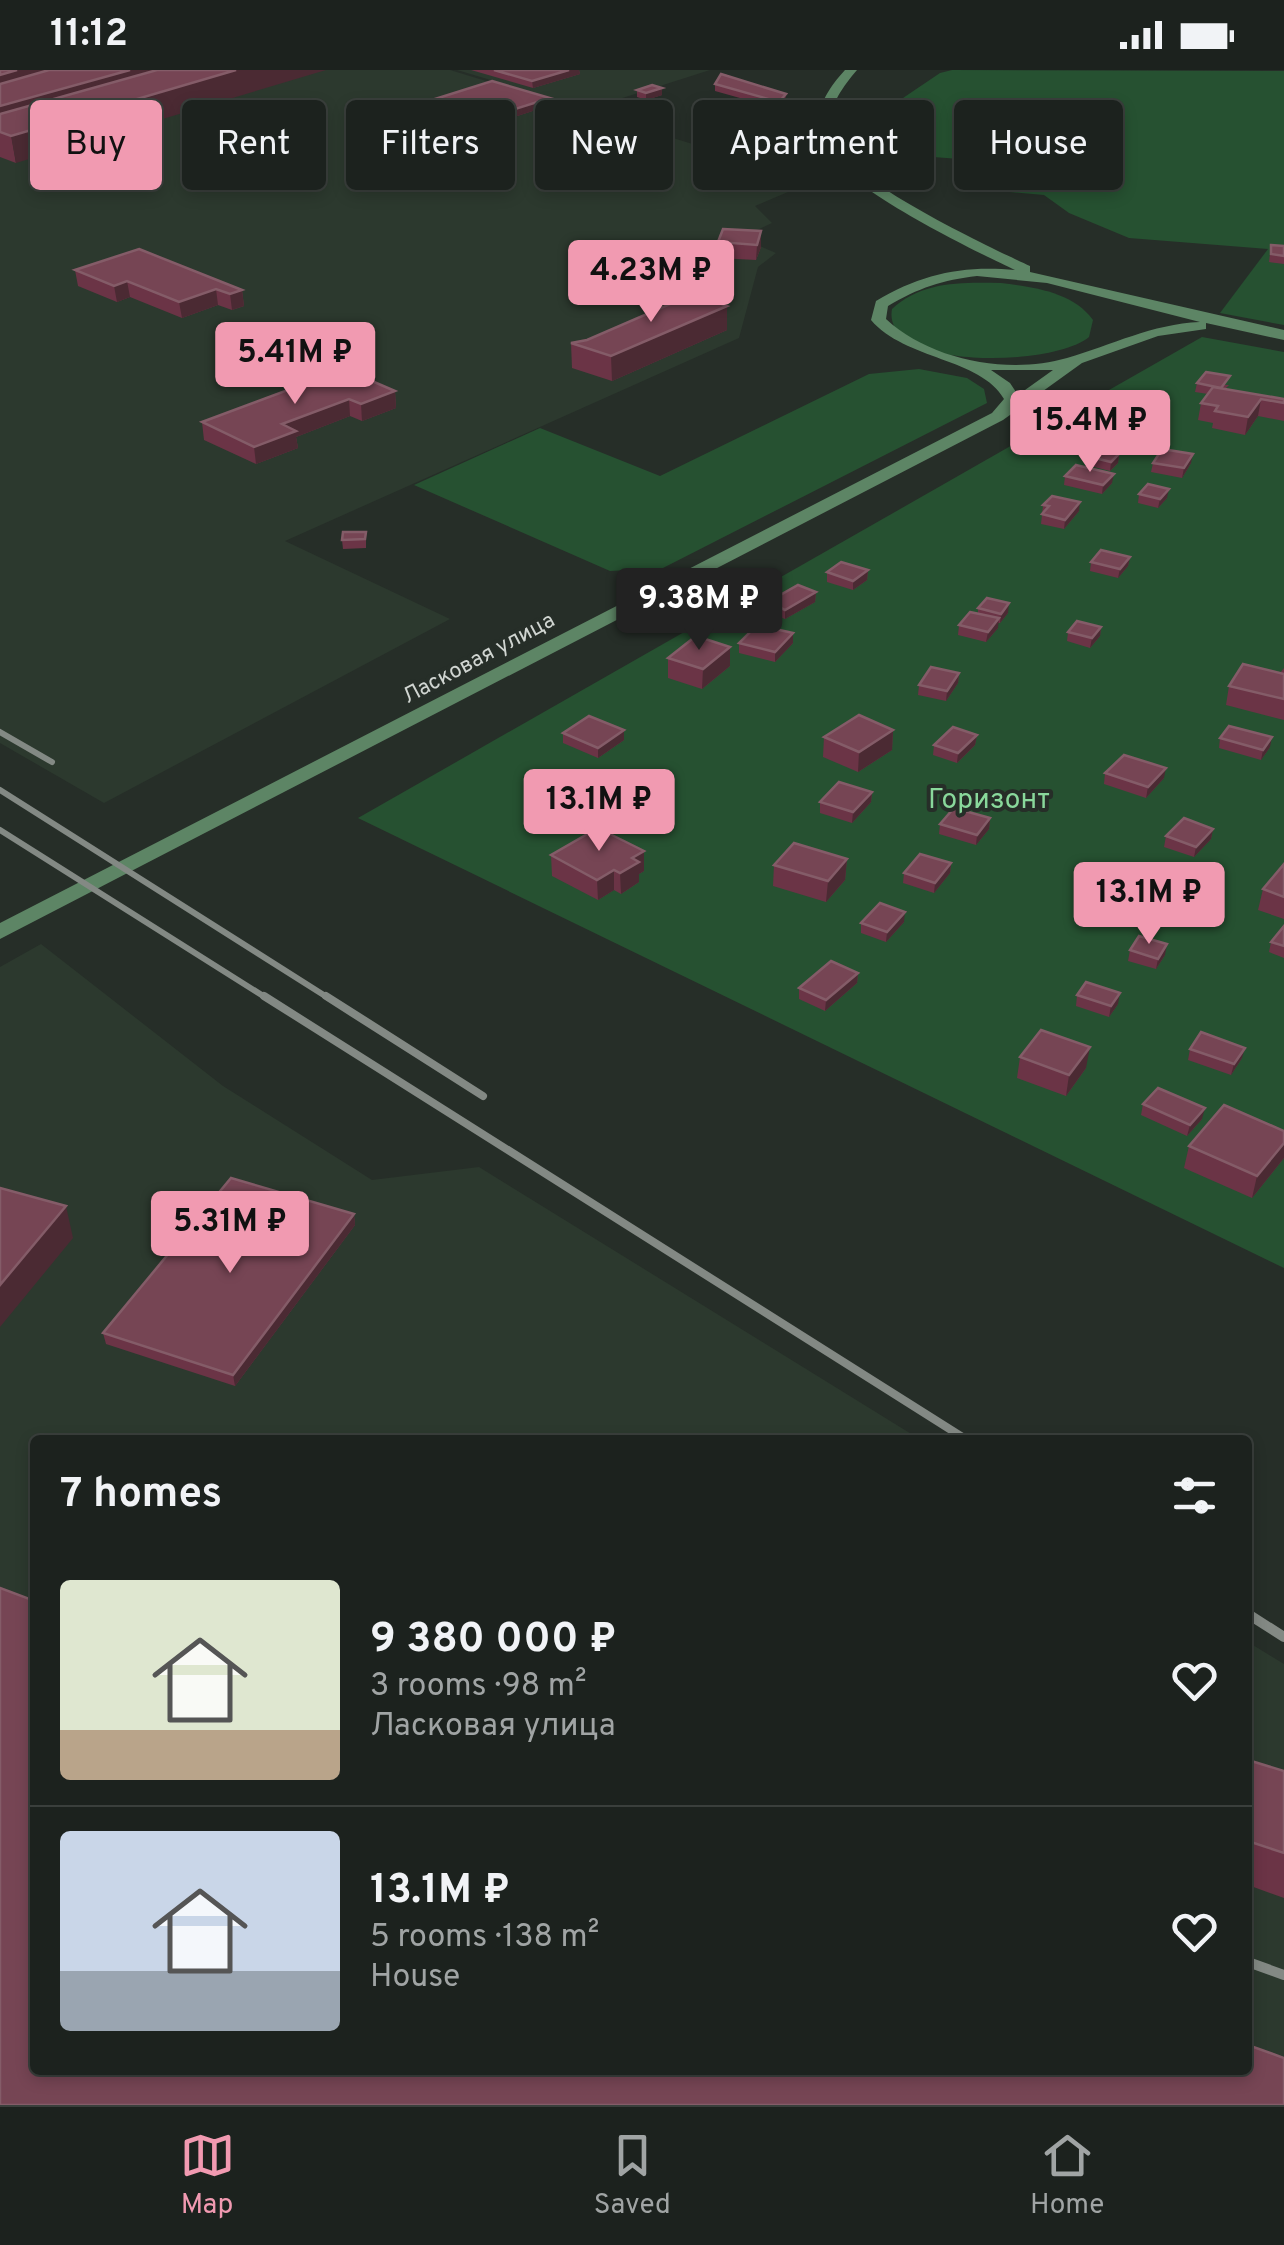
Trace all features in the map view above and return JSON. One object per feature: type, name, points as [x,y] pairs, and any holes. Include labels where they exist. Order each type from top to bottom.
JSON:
[{"type":"street","points":[[851,70],[832,95],[823,120],[826,144],[840,164],[1049,279]]},
{"type":"street","points":[[974,241],[976,257],[968,266],[900,288],[881,304],[878,320],[891,337],[919,351],[994,376],[1009,389],[1012,399],[997,417]]},
{"type":"street","points":[[945,276],[997,274],[1049,279],[1284,335]]},
{"type":"street","points":[[1074,286],[1121,316],[1121,337],[1112,345]]},
{"type":"street","points":[[958,362],[1006,367],[1078,359],[1166,327],[1260,330]]},
{"type":"street","name":"Ласковая улица","points":[[0,932],[997,417],[1078,359]]},
{"type":"shaded area","points":[[0,70],[450,70],[548,100],[535,100],[535,190],[673,190],[673,138],[693,144],[693,190],[793,190],[755,206],[772,223],[741,238],[776,253],[758,267],[739,338],[285,541],[450,619],[104,803],[0,743]]},
{"type":"shaded area","points":[[457,70],[710,70],[616,100],[558,100]]},
{"type":"shaded area","points":[[41,944],[223,1086],[372,1180],[479,1167],[913,1435],[30,1435],[30,2075],[1252,2075],[1252,1644],[1284,1664],[1284,2105],[0,2105],[0,967]]},
{"type":"green space","points":[[1284,71],[1284,325],[1220,313],[1268,249],[1129,238],[1069,213],[1044,195],[987,190],[1123,190],[1123,100],[954,100],[954,159],[934,157],[934,100],[903,98],[940,73]]},
{"type":"green space","points":[[957,283],[1001,283],[1039,289],[1075,303],[1093,320],[1089,337],[1070,347],[1041,354],[973,358],[913,344],[896,329],[892,309],[916,293]]},
{"type":"green space","name":"Горизонт","points":[[1202,337],[1284,352],[1284,1268],[358,818]]},
{"type":"green space","points":[[919,369],[967,378],[984,389],[987,403],[663,568],[610,571],[414,485],[540,428],[660,476],[869,374]]},
{"type":"building","points":[[49,70],[130,70],[0,106],[0,84]]},
{"type":"building","points":[[157,70],[236,70],[134,100],[50,100]]},
{"type":"building","points":[[494,70],[569,70],[532,81]]},
{"type":"building","points":[[721,74],[786,94],[781,100],[772,100],[715,84]]},
{"type":"building","points":[[492,81],[550,98],[515,109],[515,100],[435,99]]},
{"type":"building","points":[[652,85],[662,88],[646,93],[637,90]]},
{"type":"building","points":[[30,106],[30,130],[11,136],[0,132],[0,114]]},
{"type":"building","points":[[723,229],[761,231],[757,245],[718,242]]},
{"type":"building","points":[[1271,245],[1284,246],[1284,256],[1271,254]]},
{"type":"building","points":[[139,249],[242,290],[230,294],[216,289],[179,302],[127,281],[114,286],[75,270]]},
{"type":"building","points":[[693,294],[727,306],[611,356],[571,343],[587,340]]},
{"type":"building","points":[[298,339],[327,349],[314,355],[286,344]]},
{"type":"building","points":[[344,369],[395,391],[361,404],[349,399],[282,424],[296,431],[254,447],[202,422]]},
{"type":"building","points":[[1206,372],[1230,376],[1221,388],[1197,383]]},
{"type":"building","points":[[1213,387],[1284,399],[1284,403],[1261,399],[1248,417],[1215,411],[1218,406],[1201,403]]},
{"type":"building","points":[[1099,449],[1119,454],[1111,462],[1091,457]]},
{"type":"building","points":[[1162,449],[1193,454],[1184,468],[1153,463]]},
{"type":"building","points":[[1076,465],[1114,474],[1103,485],[1065,476]]},
{"type":"building","points":[[1148,484],[1169,489],[1160,499],[1139,494]]},
{"type":"building","points":[[1052,496],[1080,502],[1065,520],[1042,514],[1049,506],[1043,505]]},
{"type":"building","points":[[343,532],[366,532],[365,539],[342,540]]},
{"type":"building","points":[[1101,550],[1130,557],[1120,569],[1091,562]]},
{"type":"building","points":[[841,562],[868,570],[853,581],[827,572]]},
{"type":"building","points":[[798,585],[816,592],[785,610],[768,602]]},
{"type":"building","points":[[987,598],[1009,603],[1001,614],[978,608]]},
{"type":"building","points":[[970,612],[999,618],[988,632],[959,625]]},
{"type":"building","points":[[1077,621],[1101,627],[1092,638],[1068,632]]},
{"type":"building","points":[[757,625],[793,633],[775,652],[739,643]]},
{"type":"building","points":[[696,636],[730,647],[703,669],[668,658]]},
{"type":"building","points":[[1243,664],[1284,674],[1284,699],[1229,686]]},
{"type":"building","points":[[931,667],[959,673],[947,691],[919,685]]},
{"type":"building","points":[[859,715],[893,730],[859,752],[824,737]]},
{"type":"building","points":[[589,716],[624,730],[598,748],[563,733]]},
{"type":"building","points":[[1229,726],[1272,737],[1263,750],[1220,738]]},
{"type":"building","points":[[953,727],[977,735],[958,753],[934,745]]},
{"type":"building","points":[[1124,755],[1166,768],[1148,787],[1105,773]]},
{"type":"building","points":[[839,782],[872,792],[853,812],[820,802]]},
{"type":"building","points":[[954,808],[990,818],[977,835],[940,824]]},
{"type":"building","points":[[1184,818],[1213,829],[1196,847],[1166,836]]},
{"type":"building","points":[[598,828],[644,851],[632,858],[639,862],[597,880],[551,855]]},
{"type":"building","points":[[794,843],[847,859],[828,881],[774,865]]},
{"type":"building","points":[[920,854],[951,863],[935,883],[904,873]]},
{"type":"building","points":[[1284,864],[1284,897],[1263,889]]},
{"type":"building","points":[[880,903],[905,912],[887,932],[861,923]]},
{"type":"building","points":[[1284,926],[1284,946],[1271,942]]},
{"type":"building","points":[[1139,936],[1167,944],[1158,959],[1130,950]]},
{"type":"building","points":[[831,961],[858,973],[826,1000],[799,988]]},
{"type":"building","points":[[1086,982],[1120,993],[1111,1006],[1077,995]]},
{"type":"building","points":[[1041,1030],[1090,1047],[1069,1075],[1020,1057]]},
{"type":"building","points":[[1201,1032],[1245,1048],[1234,1064],[1190,1049]]},
{"type":"building","points":[[1158,1088],[1205,1108],[1190,1125],[1143,1104]]},
{"type":"building","points":[[1224,1105],[1284,1131],[1284,1143],[1257,1176],[1189,1146]]},
{"type":"building","points":[[231,1178],[354,1214],[233,1375],[103,1333]]},
{"type":"building","points":[[0,1188],[66,1206],[0,1285]]},
{"type":"building","points":[[0,1588],[30,1599],[30,2075],[1252,2075],[1252,2046],[1284,2058],[1284,2105],[0,2105]]},
{"type":"building","points":[[1252,1761],[1284,1771],[1284,1853],[1252,1842]]},
{"type":"railway","points":[[0,732],[52,762]]},
{"type":"railway","points":[[0,790],[330,999]]},
{"type":"railway","points":[[0,830],[268,999]]},
{"type":"railway","points":[[264,996],[959,1435]]},
{"type":"railway","points":[[326,996],[483,1096]]},
{"type":"railway","points":[[1252,1617],[1284,1637]]},
{"type":"railway","points":[[1252,1963],[1284,1975]]}]
